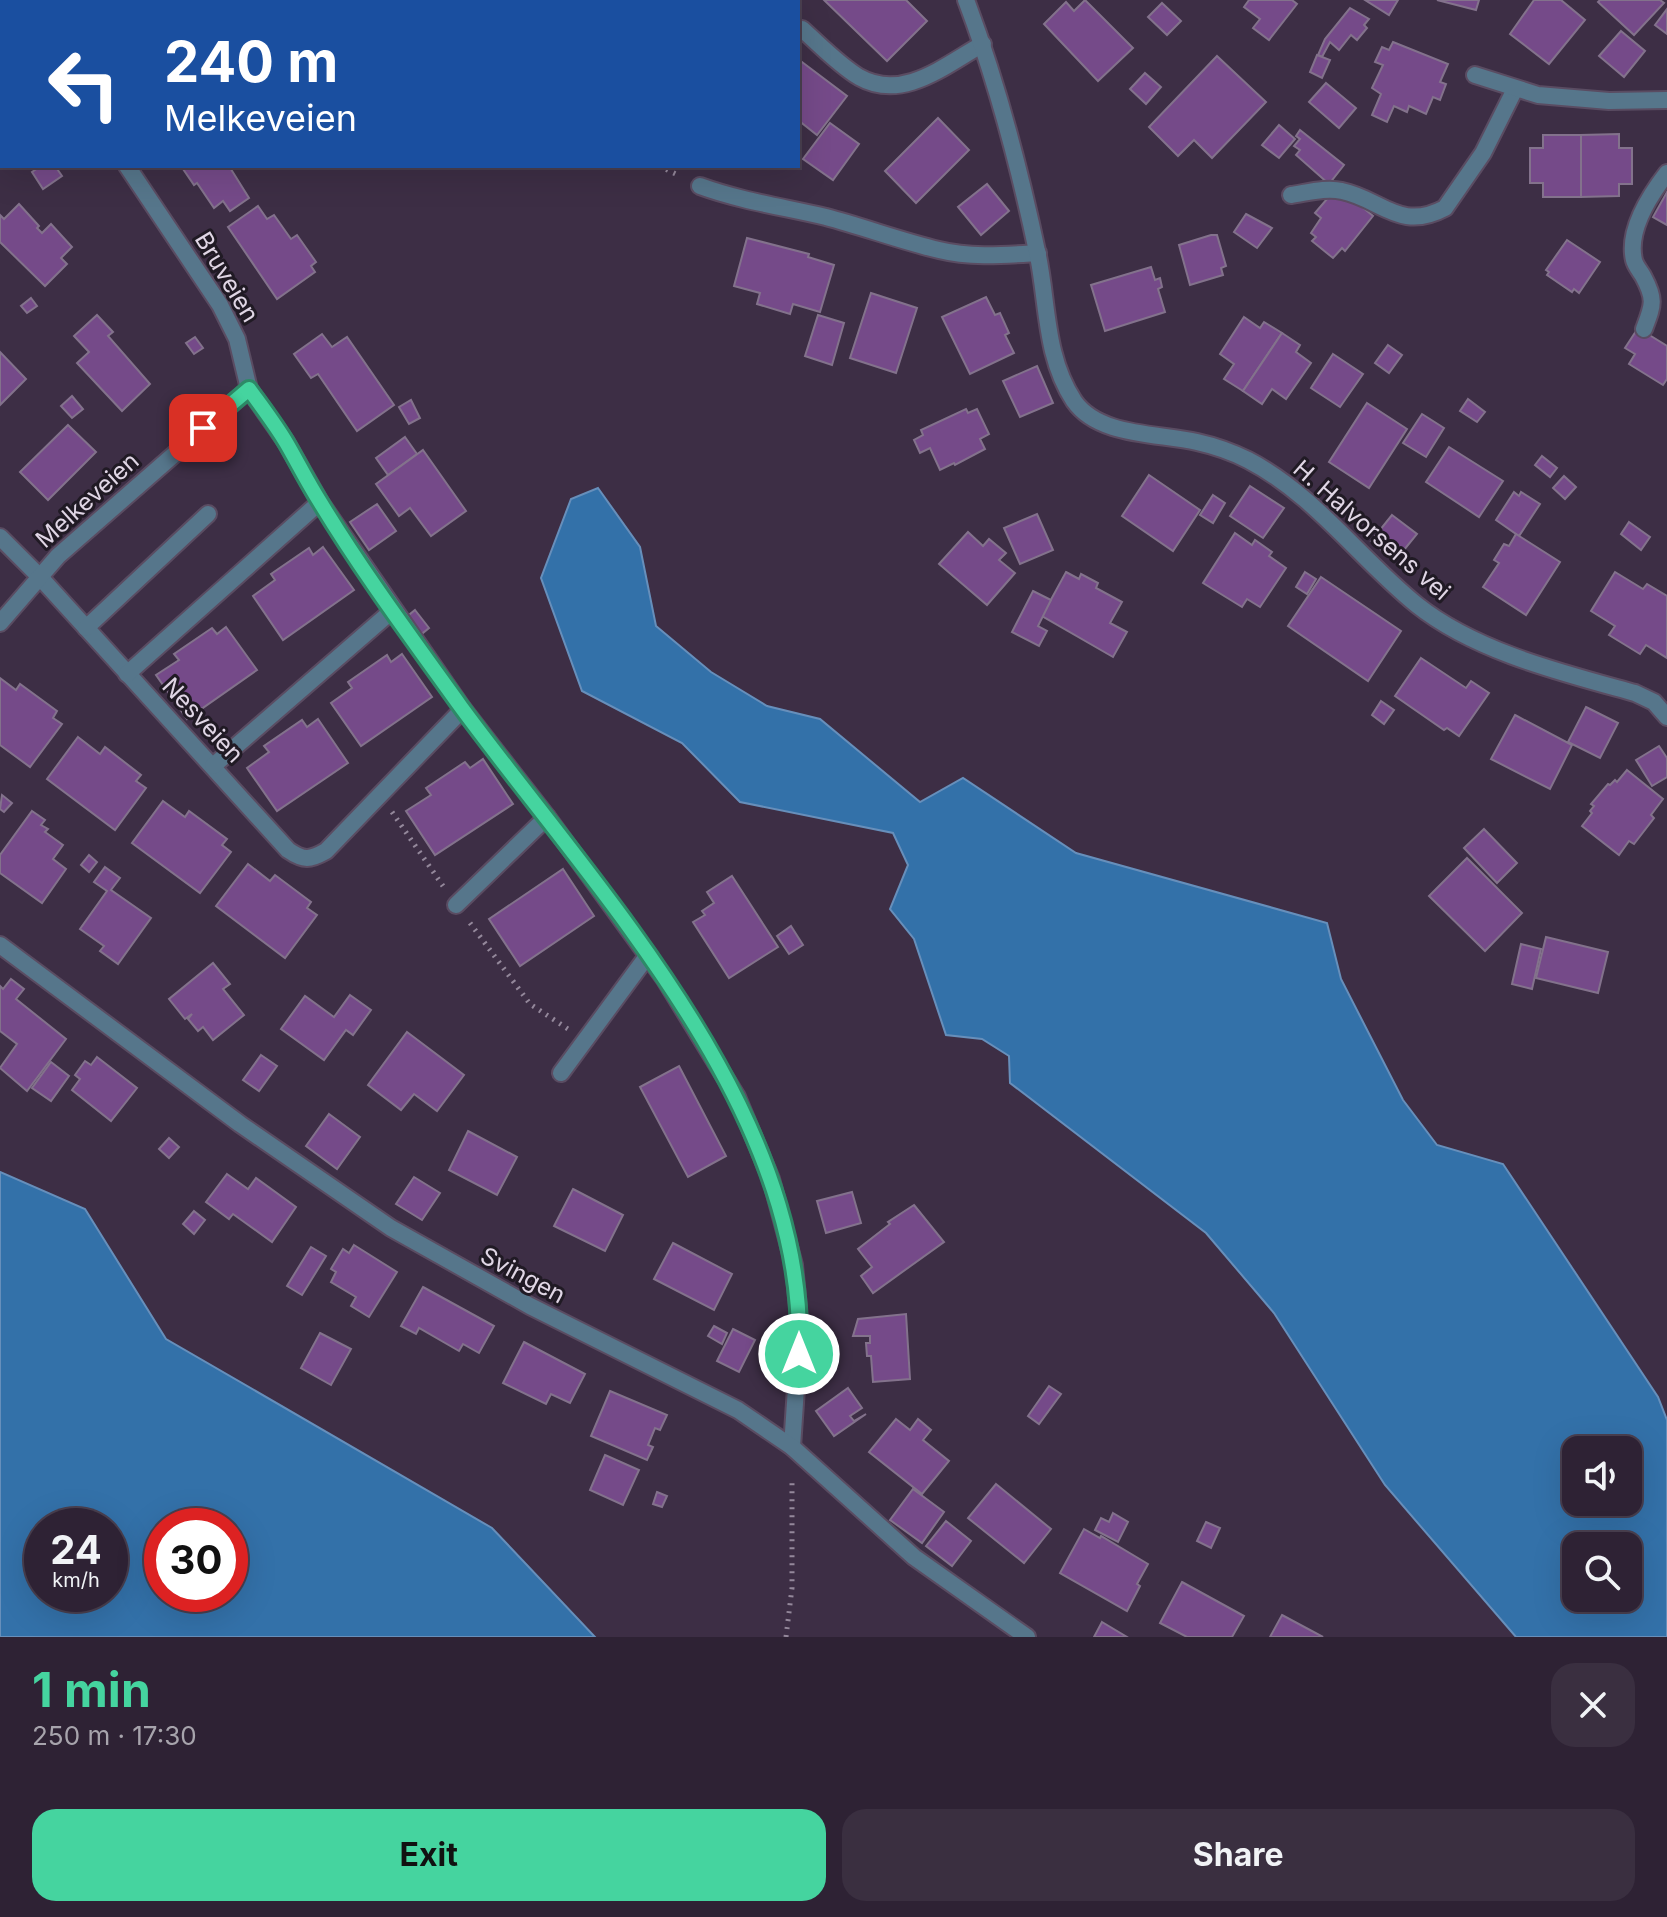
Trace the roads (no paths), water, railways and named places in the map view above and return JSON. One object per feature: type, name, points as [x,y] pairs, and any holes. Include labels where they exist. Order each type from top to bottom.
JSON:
[{"type":"street","name":"H. Halvorsens vei","points":[[966,0],[983,44],[1038,253],[1049,334],[1058,370],[1082,411],[1110,426],[1221,448],[1248,460],[1307,502],[1417,605],[1446,625],[1497,649],[1635,693],[1654,702],[1667,717]]},
{"type":"street","points":[[802,29],[853,72],[882,86],[896,87],[915,82],[983,44]]},
{"type":"street","points":[[1475,75],[1515,89],[1567,98],[1667,100]]},
{"type":"street","points":[[1291,195],[1343,191],[1404,215],[1419,217],[1437,212],[1445,208],[1483,153],[1515,89]]},
{"type":"street","name":"Bruveien","points":[[128,168],[220,305],[237,339],[249,389],[286,442],[320,502],[463,709],[648,955],[737,1097],[771,1179],[787,1235],[798,1295],[799,1379],[792,1447]]},
{"type":"street","points":[[1644,329],[1653,305],[1652,293],[1634,261],[1633,245],[1638,222],[1667,173]]},
{"type":"street","points":[[700,186],[748,201],[844,222],[941,251],[974,255],[1038,253]]},
{"type":"street","name":"Melkeveien","points":[[0,623],[58,556],[249,389]]},
{"type":"street","points":[[127,674],[320,502]]},
{"type":"street","points":[[86,628],[208,514]]},
{"type":"street","name":"Nesveien","points":[[0,537],[288,850],[300,858],[311,859],[326,851],[463,709]]},
{"type":"street","points":[[213,766],[393,610]]},
{"type":"street","points":[[456,905],[547,817]]},
{"type":"street","name":"Svingen","points":[[0,945],[240,1124],[391,1228],[530,1306],[738,1410],[792,1447],[914,1557],[1027,1637]]},
{"type":"street","points":[[561,1073],[648,955]]},
{"type":"water","points":[[598,488],[640,547],[656,626],[711,672],[767,706],[820,719],[920,802],[963,778],[1076,853],[1327,923],[1341,979],[1403,1100],[1437,1145],[1503,1164],[1658,1397],[1667,1420],[1667,1637],[1516,1637],[1385,1485],[1274,1313],[1206,1233],[1010,1083],[1009,1056],[982,1039],[946,1035],[914,939],[890,909],[908,865],[893,833],[740,802],[682,743],[582,691],[541,578],[571,499]]},
{"type":"water","points":[[0,1172],[85,1209],[166,1339],[492,1528],[595,1637],[0,1637]]}]
